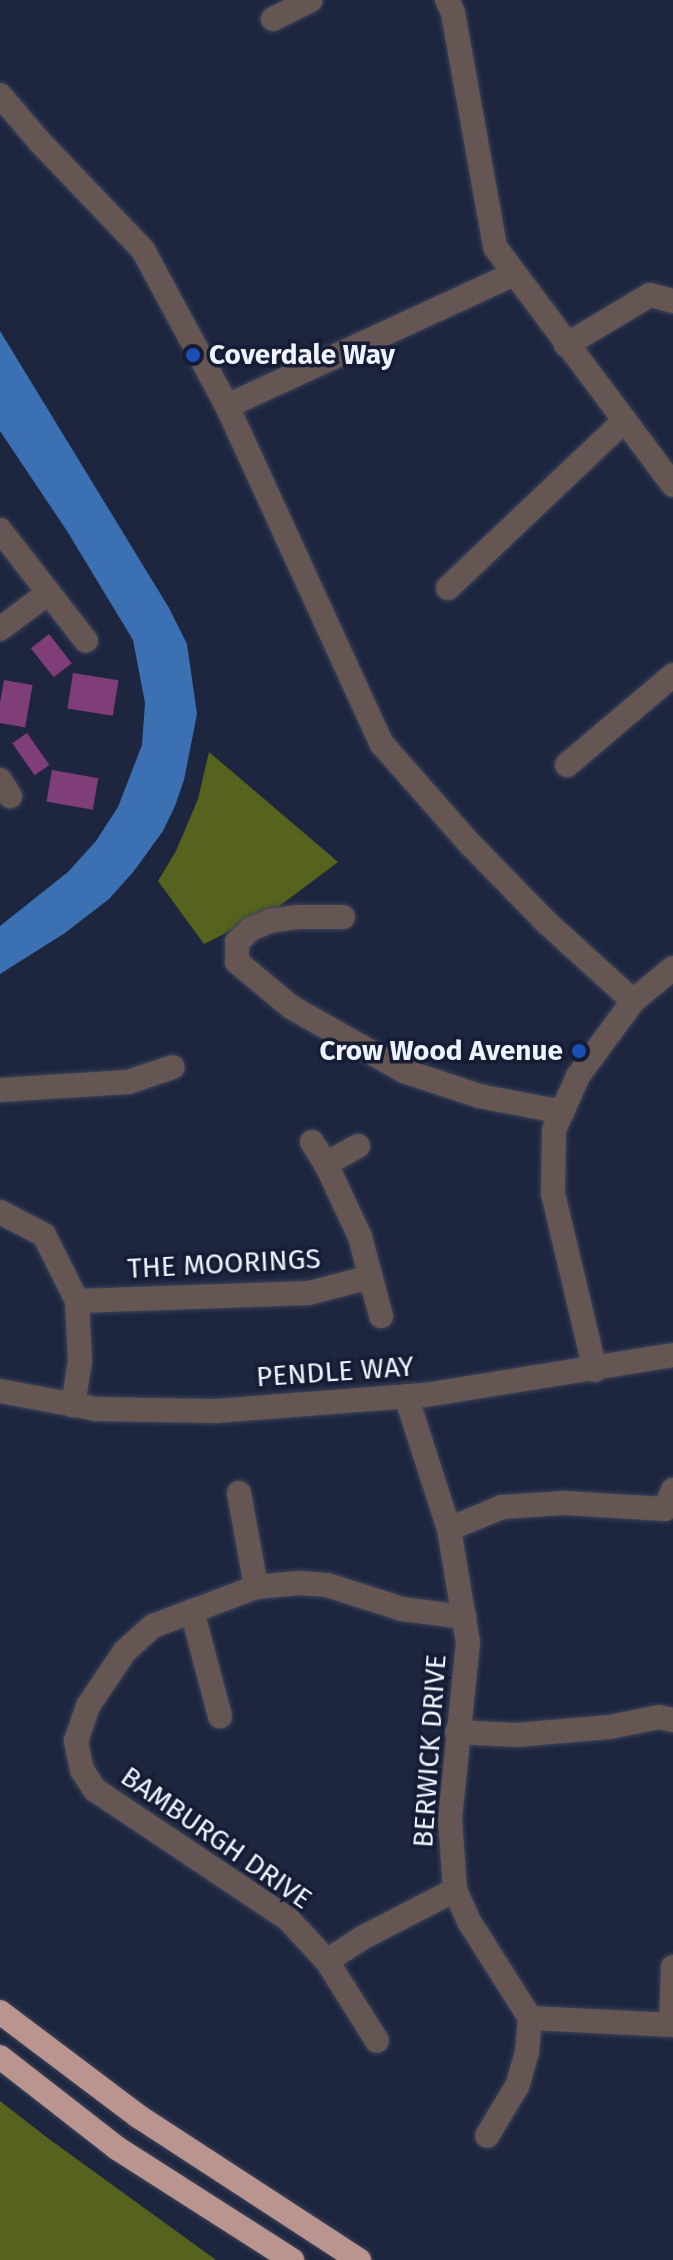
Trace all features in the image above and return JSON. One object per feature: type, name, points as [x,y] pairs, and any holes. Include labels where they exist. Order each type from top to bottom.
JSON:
[{"type":"highway","points":[[0,2012],[138,2116],[359,2260]]},
{"type":"highway","points":[[0,2057],[117,2148],[292,2260]]},
{"type":"street","points":[[273,19],[311,0]]},
{"type":"street","points":[[447,0],[453,13],[495,247],[512,275],[673,485]]},
{"type":"street","points":[[0,95],[39,141],[143,250],[227,406],[382,744],[546,922],[633,1001]]},
{"type":"street","points":[[227,406],[512,275]]},
{"type":"street","points":[[566,345],[661,298]]},
{"type":"street","points":[[448,588],[623,422]]},
{"type":"street","points":[[0,530],[86,641]]},
{"type":"street","points":[[0,629],[47,594]]},
{"type":"street","points":[[567,765],[673,675]]},
{"type":"street","points":[[343,917],[297,917],[270,921],[251,929],[237,942],[237,962],[291,1007],[404,1071],[479,1096],[562,1112]]},
{"type":"street","points":[[595,1370],[553,1194],[554,1130],[578,1076],[633,1001],[673,968]]},
{"type":"street","points":[[0,1090],[128,1082],[173,1067]]},
{"type":"street","name":"THE MOORINGS","points":[[312,1142],[350,1210],[381,1316]]},
{"type":"street","points":[[326,1164],[358,1146]]},
{"type":"street","points":[[0,1212],[44,1235],[77,1301],[80,1361],[73,1405]]},
{"type":"street","name":"THE MOORINGS","points":[[77,1301],[309,1293],[371,1277]]},
{"type":"street","name":"PENDLE WAY","points":[[0,1391],[96,1409],[216,1411],[406,1396],[595,1370],[673,1355]]},
{"type":"street","name":"BERWICK DRIVE","points":[[406,1396],[449,1529],[468,1642],[450,1818],[455,1890],[470,1923],[530,2018]]},
{"type":"street","points":[[449,1529],[502,1507],[564,1503],[665,1509],[673,1490]]},
{"type":"street","points":[[239,1493],[256,1587]]},
{"type":"street","name":"BAMBURGH DRIVE","points":[[377,2041],[327,1961],[288,1919],[95,1790],[82,1770],[76,1741],[88,1706],[125,1651],[153,1626],[256,1587],[299,1583],[327,1585],[402,1609],[464,1617]]},
{"type":"street","points":[[192,1611],[220,1716]]},
{"type":"street","points":[[457,1732],[516,1735],[610,1727],[659,1717],[673,1720]]},
{"type":"street","points":[[327,1961],[362,1938],[455,1890]]},
{"type":"street","points":[[487,2136],[517,2086],[527,2052],[530,2018],[672,2025],[673,1967]]},
{"type":"green space","points":[[209,752],[338,862],[278,907],[204,944],[158,881],[176,851],[198,799]]},
{"type":"green space","points":[[0,2101],[49,2139],[216,2260],[0,2260]]},
{"type":"water","points":[[0,331],[169,608],[187,644],[197,714],[184,780],[175,806],[163,831],[134,871],[109,899],[65,933],[0,974],[0,926],[68,872],[96,841],[118,807],[142,745],[145,703],[133,640],[67,531],[0,431]]},
{"type":"building","points":[[49,634],[72,663],[54,677],[31,648]]},
{"type":"building","points":[[73,673],[118,680],[113,716],[67,709]]},
{"type":"building","points":[[4,680],[33,685],[25,727],[0,723]]},
{"type":"building","points":[[27,733],[49,765],[35,775],[12,743]]},
{"type":"building","points":[[52,770],[98,778],[93,810],[46,802]]},
{"type":"place","name":"Coverdale Way","points":[[193,355]]},
{"type":"place","name":"Crow Wood Avenue","points":[[579,1051]]}]
